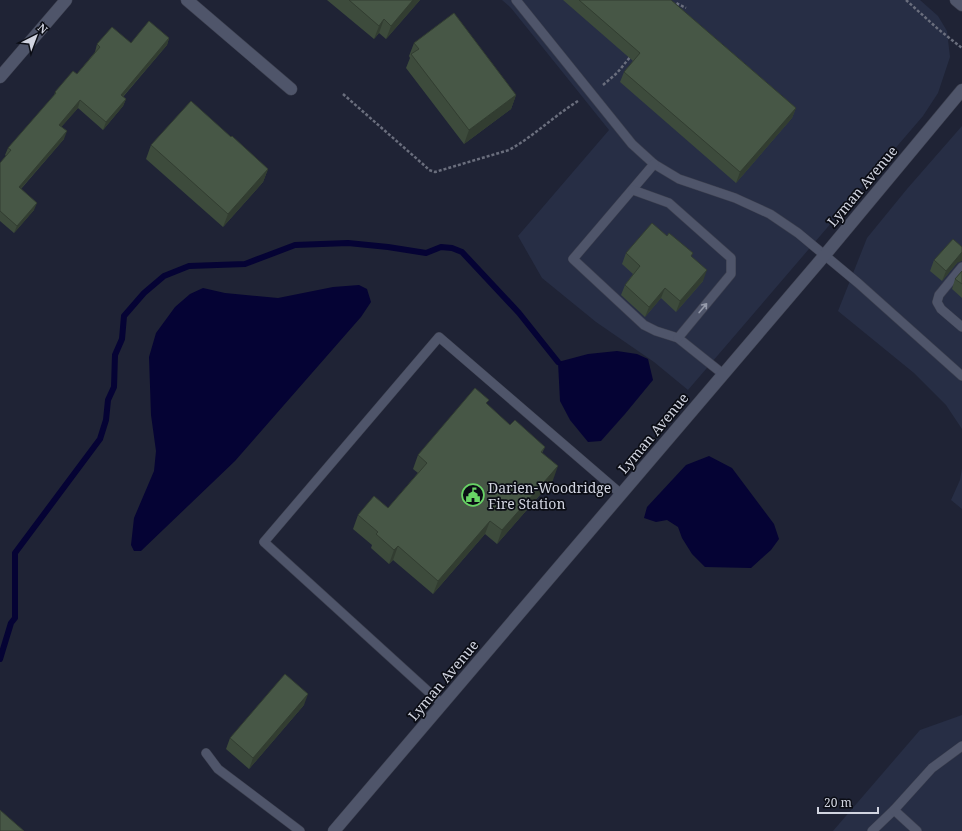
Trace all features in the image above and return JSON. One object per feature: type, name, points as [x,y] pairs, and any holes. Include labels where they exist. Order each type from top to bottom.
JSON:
[{"type":"street","points":[[0,77],[66,0]]},
{"type":"street","points":[[187,0],[291,89]]},
{"type":"street","points":[[956,0],[962,5]]},
{"type":"street","name":"Lyman Avenue","points":[[334,831],[824,256],[962,90]]},
{"type":"lane","points":[[516,0],[632,144],[654,164],[679,179],[735,198],[770,214],[798,233],[858,283],[962,376]]},
{"type":"lane","points":[[654,164],[573,260],[644,325],[656,331],[678,338],[723,374]]},
{"type":"lane","points":[[633,190],[669,203],[730,258],[731,274],[678,338]]},
{"type":"lane","points":[[962,267],[938,295],[937,302],[941,309],[962,327]]},
{"type":"lane","points":[[442,704],[264,542],[439,337],[621,494]]},
{"type":"lane","points":[[872,831],[894,810],[932,768],[962,746]]},
{"type":"lane","points":[[206,753],[218,770],[300,831]]},
{"type":"lane","points":[[894,810],[917,831]]},
{"type":"path","points":[[906,0],[962,48]]},
{"type":"path","points":[[670,6],[676,2],[686,8]]},
{"type":"path","points":[[601,87],[617,73],[634,51]]},
{"type":"path","points":[[343,94],[429,170],[435,172],[509,150],[520,144],[564,110],[580,100]]},
{"type":"shaded area","points":[[502,0],[920,0],[938,16],[947,31],[950,57],[938,93],[923,116],[688,390],[654,362],[596,322],[542,278],[518,236],[609,130],[511,8]]},
{"type":"shaded area","points":[[962,126],[962,429],[946,405],[914,373],[838,311],[867,238]]},
{"type":"shaded area","points":[[359,285],[367,289],[371,302],[361,317],[235,461],[141,551],[134,551],[131,545],[134,518],[154,471],[156,451],[151,415],[149,357],[156,333],[175,307],[190,294],[203,288],[225,293],[278,298],[333,287]]},
{"type":"shaded area","points":[[617,351],[637,354],[648,359],[653,380],[601,441],[588,442],[570,420],[560,401],[558,362],[588,354]]},
{"type":"shaded area","points":[[709,456],[732,468],[774,524],[779,539],[771,550],[751,568],[705,567],[692,554],[682,538],[678,527],[667,520],[656,522],[644,518],[647,507],[686,465]]},
{"type":"shaded area","points":[[962,468],[962,509],[951,500],[960,480]]},
{"type":"shaded area","points":[[962,715],[962,831],[833,831],[920,730]]},
{"type":"building","points":[[349,0],[413,0],[391,26],[384,19],[379,26]]},
{"type":"building","points":[[579,0],[671,0],[796,108],[740,172],[624,72],[640,53]]},
{"type":"building","points":[[454,13],[516,95],[469,130],[411,54],[419,49],[414,43]]},
{"type":"building","points":[[149,21],[169,38],[121,95],[126,99],[106,122],[80,100],[59,125],[67,131],[19,187],[37,203],[17,226],[0,211],[0,163],[11,150],[8,148],[56,93],[55,92],[73,71],[77,74],[100,47],[97,44],[112,27],[131,43]]},
{"type":"building","points":[[191,101],[268,169],[228,214],[151,145]]},
{"type":"building","points":[[652,223],[667,236],[669,233],[693,253],[691,256],[707,270],[680,301],[665,288],[649,307],[625,285],[640,266],[626,253]]},
{"type":"building","points":[[953,239],[962,247],[962,252],[946,271],[934,260]]},
{"type":"building","points":[[962,271],[962,284],[955,279]]},
{"type":"building","name":"Darien-Woodridge Fire Station","points":[[475,388],[489,400],[486,403],[510,425],[515,420],[545,447],[541,452],[558,466],[502,530],[490,521],[438,581],[398,546],[394,550],[376,534],[378,532],[358,515],[374,496],[388,508],[427,463],[418,455]]},
{"type":"building","points":[[285,674],[308,694],[253,758],[230,738]]},
{"type":"building","points":[[0,810],[24,831],[0,831]]},
{"type":"waterway","points":[[0,659],[11,623],[15,618],[15,553],[100,439],[106,420],[108,400],[114,387],[115,355],[122,339],[124,316],[144,293],[164,276],[189,266],[245,264],[295,245],[348,243],[426,253],[441,247],[452,248],[462,252],[519,313],[558,362]]},
{"type":"place","name":"Darien-Woodridge Fire Station","points":[[473,495]]}]
